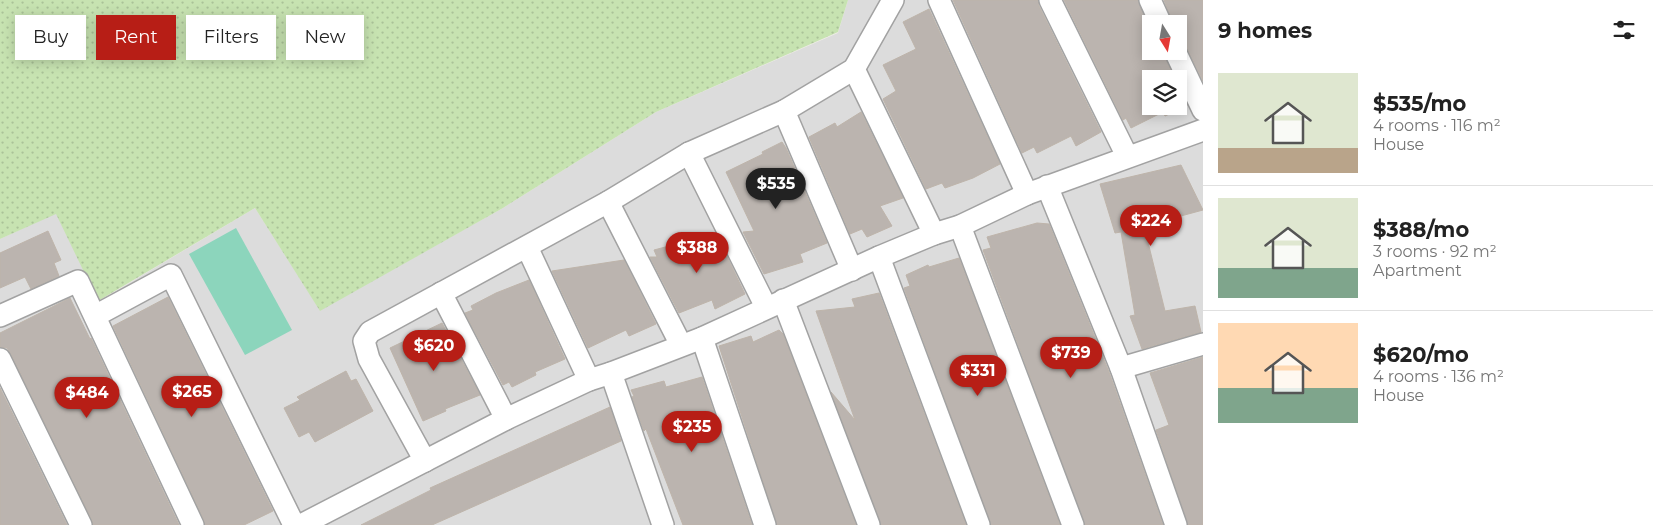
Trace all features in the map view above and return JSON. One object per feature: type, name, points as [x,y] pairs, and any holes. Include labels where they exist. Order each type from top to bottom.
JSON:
[{"type":"street","points":[[425,461],[369,359],[364,341],[370,332],[528,247],[689,153],[784,111],[854,69],[893,0]]},
{"type":"street","points":[[939,0],[1026,194]]},
{"type":"street","points":[[1050,0],[1127,156]]},
{"type":"street","points":[[1150,0],[1157,15]]},
{"type":"street","points":[[1178,60],[1203,110]]},
{"type":"street","points":[[854,69],[934,234]]},
{"type":"street","points":[[784,111],[852,270]]},
{"type":"street","points":[[301,525],[506,420],[589,380],[702,338],[879,257],[934,234],[960,226],[1026,194],[1203,130]]},
{"type":"street","points":[[689,153],[774,304],[869,525]]},
{"type":"street","points":[[1047,186],[1121,368],[1176,525]]},
{"type":"street","points":[[608,202],[681,345]]},
{"type":"street","points":[[960,226],[1073,525]]},
{"type":"street","points":[[528,247],[589,380]]},
{"type":"street","points":[[879,257],[979,525]]},
{"type":"street","points":[[95,316],[171,275],[294,525]]},
{"type":"street","points":[[0,316],[78,281],[193,525]]},
{"type":"street","points":[[441,293],[506,420]]},
{"type":"street","points":[[702,338],[765,525]]},
{"type":"street","points":[[1121,368],[1203,344]]},
{"type":"street","points":[[0,359],[81,525]]},
{"type":"street","points":[[611,373],[664,525]]},
{"type":"shaded area","points":[[848,0],[1203,0],[1203,525],[0,525],[0,239],[56,213],[99,301],[255,208],[320,310],[503,208],[656,112],[838,33]]},
{"type":"green space","points":[[0,0],[848,0],[838,32],[656,112],[503,208],[320,311],[255,208],[98,301],[56,214],[0,239]]},
{"type":"green space","points":[[236,228],[292,330],[245,355],[189,254]]},
{"type":"building","points":[[953,0],[1038,0],[1039,6],[1101,132],[1076,146],[1071,136],[1037,153],[1034,147],[1022,153]]},
{"type":"building","points":[[1064,0],[1138,0],[1144,15],[1142,15],[1142,60],[1167,60],[1170,70],[1142,70],[1142,115],[1157,115],[1131,128],[1126,118],[1123,120]]},
{"type":"building","points":[[1164,0],[1203,0],[1203,81],[1188,50],[1188,15],[1170,15]]},
{"type":"building","points":[[929,9],[1000,164],[973,178],[945,188],[942,183],[926,189],[883,99],[896,91],[883,65],[916,49],[903,22]]},
{"type":"building","points":[[861,112],[903,198],[880,206],[892,226],[867,237],[862,229],[850,234],[809,137],[835,123],[837,127]]},
{"type":"building","points":[[782,142],[827,243],[800,254],[803,262],[764,274],[743,232],[754,231],[726,172],[763,154],[762,152]]},
{"type":"building","points":[[1181,165],[1203,210],[1144,226],[1165,311],[1195,306],[1201,332],[1142,349],[1130,316],[1135,315],[1121,232],[1115,233],[1100,184]]},
{"type":"building","points":[[1037,223],[1049,224],[1109,372],[1163,525],[1085,525],[983,250],[991,248],[987,237]]},
{"type":"building","points":[[48,231],[61,260],[54,263],[59,276],[31,289],[25,277],[0,288],[0,253]]},
{"type":"building","points":[[718,238],[745,294],[715,309],[712,300],[679,313],[650,257],[657,257],[654,250],[684,242],[685,245]]},
{"type":"building","points":[[959,258],[1060,525],[991,525],[904,288],[910,286],[906,275],[928,265],[929,267]]},
{"type":"building","points":[[624,260],[656,324],[629,336],[626,330],[588,348],[552,271]]},
{"type":"building","points":[[529,280],[565,359],[535,372],[536,375],[512,387],[509,382],[503,385],[465,313],[473,310],[471,306],[496,293]]},
{"type":"building","points":[[879,293],[966,525],[881,525],[831,392],[855,420],[816,311],[855,307],[852,299]]},
{"type":"building","points":[[168,297],[273,511],[244,525],[205,525],[113,326]]},
{"type":"building","points":[[70,298],[91,338],[179,525],[93,525],[11,354],[7,348],[0,347],[0,333]]},
{"type":"building","points":[[442,323],[480,395],[445,409],[446,411],[423,421],[390,348]]},
{"type":"building","points":[[779,330],[783,334],[856,525],[777,525],[719,346],[751,336],[753,342]]},
{"type":"building","points":[[1203,357],[1203,525],[1188,525],[1156,430],[1169,425],[1150,373]]},
{"type":"building","points":[[346,371],[351,381],[356,379],[373,411],[315,442],[309,432],[299,437],[284,408],[300,400],[297,397]]},
{"type":"building","points":[[702,377],[752,525],[683,525],[632,397],[634,396],[631,390],[664,381],[666,387]]},
{"type":"building","points":[[0,388],[67,525],[0,525]]},
{"type":"building","points":[[610,407],[621,441],[432,525],[361,525],[431,490],[430,488]]}]
